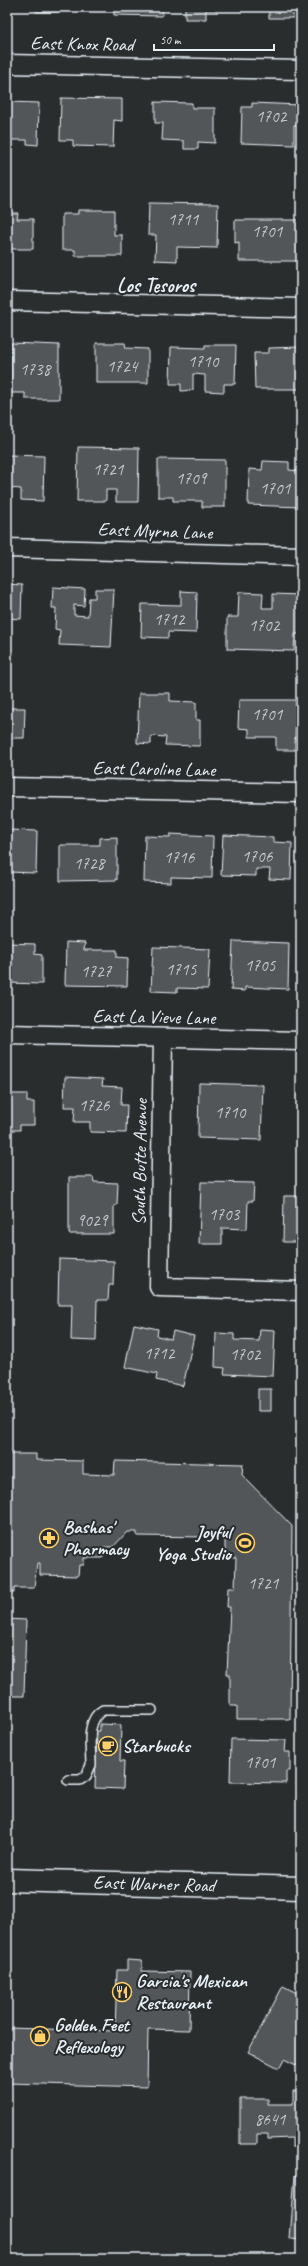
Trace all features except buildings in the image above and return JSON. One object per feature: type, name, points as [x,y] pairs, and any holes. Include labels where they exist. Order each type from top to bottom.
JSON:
[{"type":"main road","name":"East Warner Road","points":[[7,1880],[301,1888]]},
{"type":"street","name":"East Knox Road","points":[[7,64],[301,70]]},
{"type":"street","points":[[7,301],[301,308]]},
{"type":"street","name":"East Myrna Lane","points":[[7,548],[301,556]]},
{"type":"street","name":"East Caroline Lane","points":[[7,787],[301,793]]},
{"type":"street","name":"East La Vieve Lane","points":[[7,1034],[301,1041]]},
{"type":"street","name":"South Butte Avenue","points":[[163,1038],[159,1287],[301,1291]]},
{"type":"lane","points":[[68,1780],[80,1780],[89,1771],[91,1765],[93,1719],[98,1712],[103,1710],[152,1710]]},
{"type":"place","name":"Bashas' Pharmacy","points":[[49,1538]]},
{"type":"place","name":"Joyful Yoga Studio","points":[[245,1543]]},
{"type":"place","name":"Starbucks","points":[[108,1746]]},
{"type":"place","name":"Garcia's Mexican Restaurant","points":[[122,1992]]},
{"type":"place","name":"Golden Feet Reflexology","points":[[40,2036]]},
{"type":"district","name":"Los Tesoros","points":[[156,285]]}]
